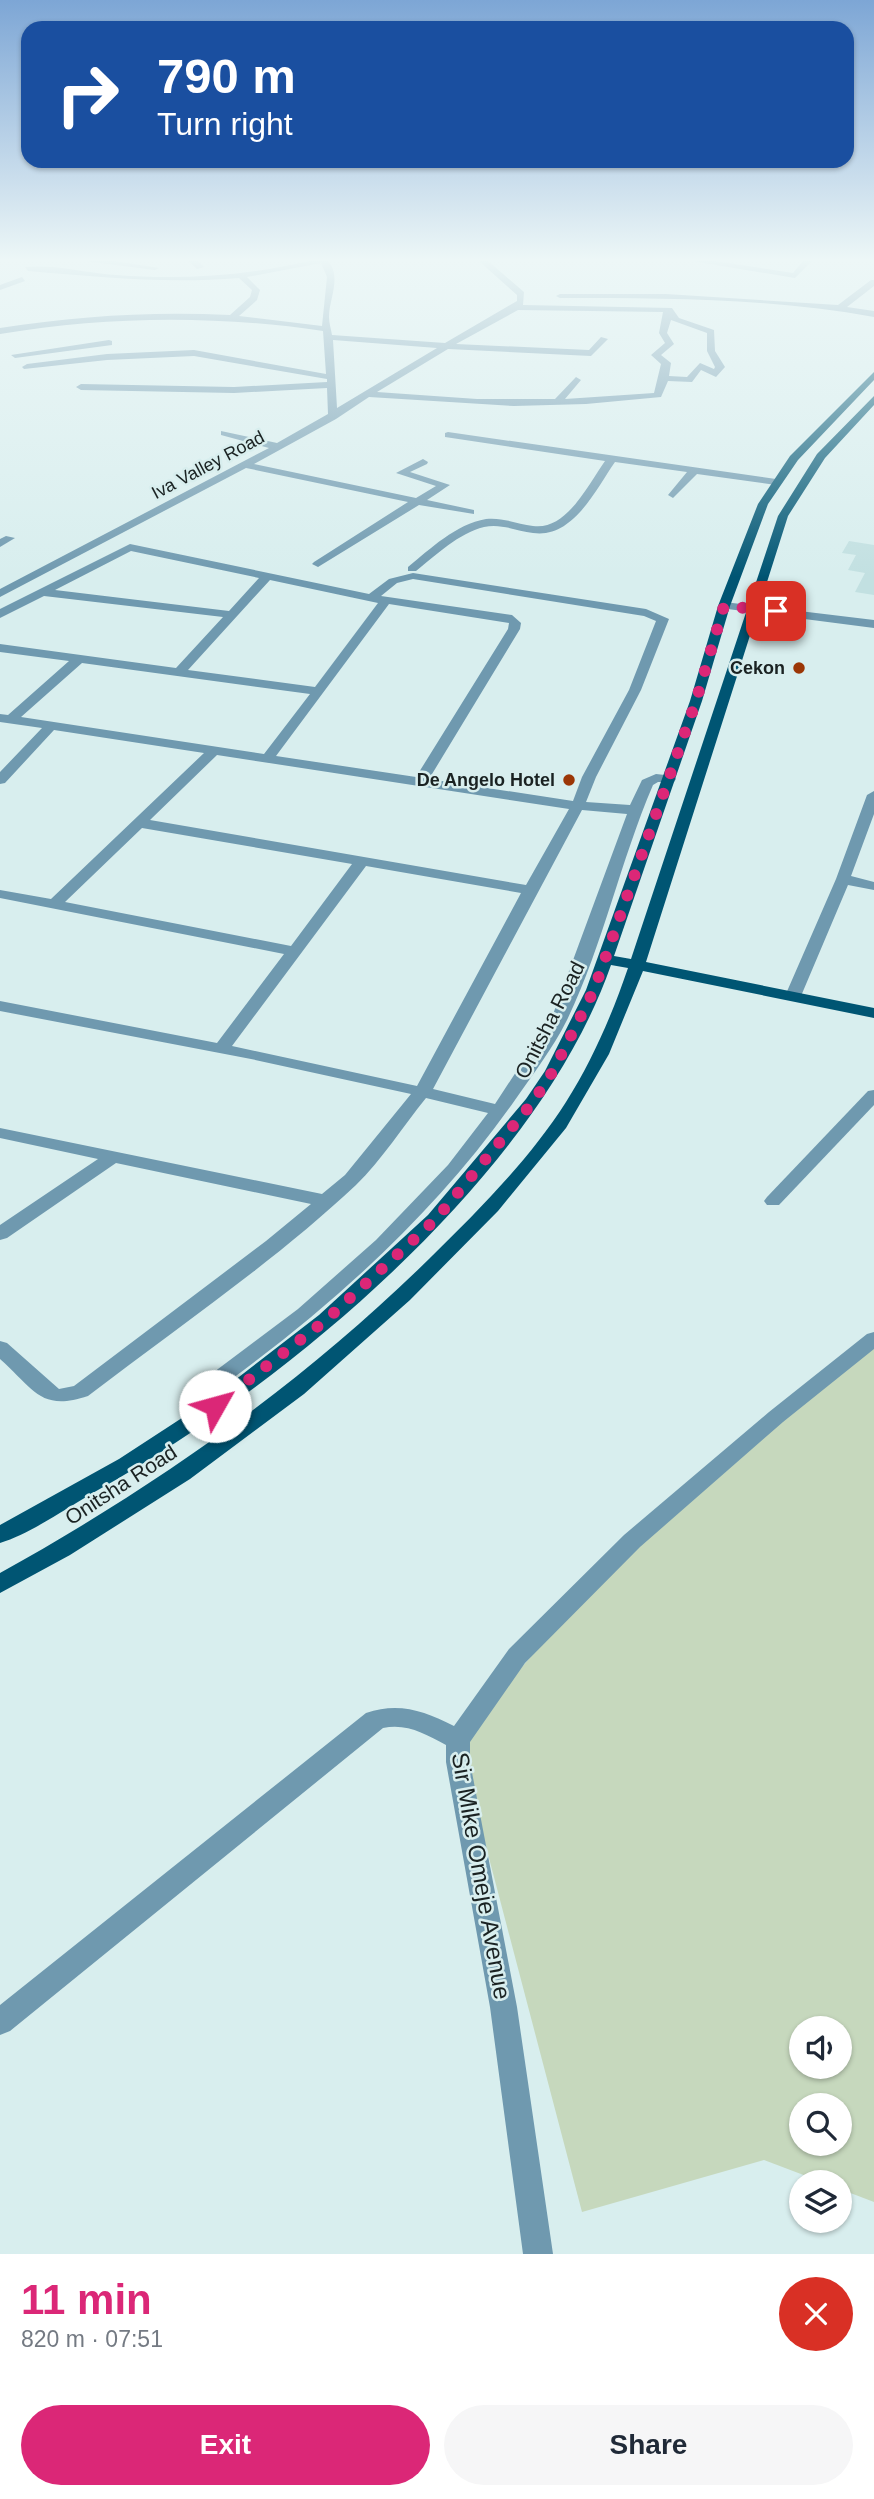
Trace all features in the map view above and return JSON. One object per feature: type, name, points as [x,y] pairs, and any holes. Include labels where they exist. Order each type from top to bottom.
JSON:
[{"type":"main road","name":"Onitsha Road","points":[[1,1532],[127,1464],[215,1406],[326,1320],[436,1219],[533,1102],[553,1071],[594,990],[606,959],[696,701],[724,606],[763,504],[794,458],[874,375]]},
{"type":"main road","name":"Onitsha Road","points":[[0,1584],[122,1513],[240,1432],[340,1355],[397,1305],[495,1204],[561,1121],[590,1076],[629,988],[783,516],[795,493],[821,456],[874,398]]},
{"type":"main road","points":[[606,959],[874,1013]]},
{"type":"street","points":[[27,367],[34,366]]},
{"type":"street","points":[[255,366],[330,381]]},
{"type":"street","points":[[329,366],[333,417]]},
{"type":"street","name":"Iva Valley Road","points":[[0,594],[279,447],[414,366]]},
{"type":"street","points":[[370,394],[443,401],[615,400],[657,395],[666,366]]},
{"type":"street","points":[[700,366],[716,374],[720,366]]},
{"type":"street","points":[[664,378],[689,380],[700,366]]},
{"type":"street","points":[[27,367],[35,377]]},
{"type":"street","points":[[559,400],[576,380]]},
{"type":"street","points":[[81,387],[234,390],[330,381]]},
{"type":"street","points":[[224,433],[279,447]]},
{"type":"street","points":[[448,435],[776,482]]},
{"type":"street","points":[[412,569],[440,548],[482,523],[494,521],[540,530],[552,527],[575,510],[611,460]]},
{"type":"street","points":[[318,564],[443,486],[444,482],[401,472],[423,462]]},
{"type":"street","points":[[245,465],[470,512]]},
{"type":"street","points":[[673,495],[694,471]]},
{"type":"street","points":[[0,614],[130,547],[371,598],[512,619],[515,623],[514,629],[420,782]]},
{"type":"street","points":[[180,671],[268,576]]},
{"type":"street","points":[[0,1348],[54,1395],[66,1396],[81,1391],[263,1253],[351,1179],[423,1091],[578,806],[589,777],[635,690],[663,620],[646,612],[413,576],[393,581],[371,598]]},
{"type":"street","points":[[43,592],[233,615]]},
{"type":"street","points":[[268,758],[386,600]]},
{"type":"street","points":[[724,606],[874,624]]},
{"type":"street","points":[[0,648],[318,691]]},
{"type":"street","points":[[5,719],[79,658]]},
{"type":"street","points":[[5,719],[578,806],[635,810]]},
{"type":"street","points":[[0,780],[51,726]]},
{"type":"street","points":[[56,903],[215,750]]},
{"type":"street","points":[[215,1406],[212,1396],[221,1377],[372,1258],[487,1131],[559,1018],[635,810],[651,780],[669,779]]},
{"type":"street","points":[[793,996],[843,879],[874,795]]},
{"type":"street","points":[[140,823],[530,890]]},
{"type":"street","points":[[222,1048],[362,861]]},
{"type":"street","points":[[843,879],[874,886]]},
{"type":"street","points":[[0,894],[293,951]]},
{"type":"street","points":[[0,1006],[222,1048],[423,1091],[500,1111]]},
{"type":"street","points":[[773,1201],[874,1095]]},
{"type":"street","points":[[0,1133],[326,1200]]},
{"type":"street","points":[[0,1234],[114,1156]]},
{"type":"street","name":"Sir Mike Omeje Avenue","points":[[538,2254],[525,2138],[494,1942],[458,1762],[458,1740],[517,1656],[632,1541],[776,1417],[874,1339]]},
{"type":"street","points":[[0,2022],[375,1720],[390,1714],[402,1715],[458,1740]]},
{"type":"shaded area","points":[[849,541],[874,545],[874,595],[855,592],[865,573],[848,570],[856,555],[842,553]]},
{"type":"green space","points":[[874,1341],[874,2202],[852,2194],[852,2170],[790,2170],[764,2160],[582,2212],[458,1740],[632,1541]]},
{"type":"place","name":"Cekon","points":[[799,668]]},
{"type":"place","name":"De Angelo Hotel","points":[[569,780]]},
{"type":"route","points":[[215,1406],[326,1320],[377,1276],[436,1219],[533,1102],[553,1071],[594,990],[696,701],[724,606],[776,611]]}]
